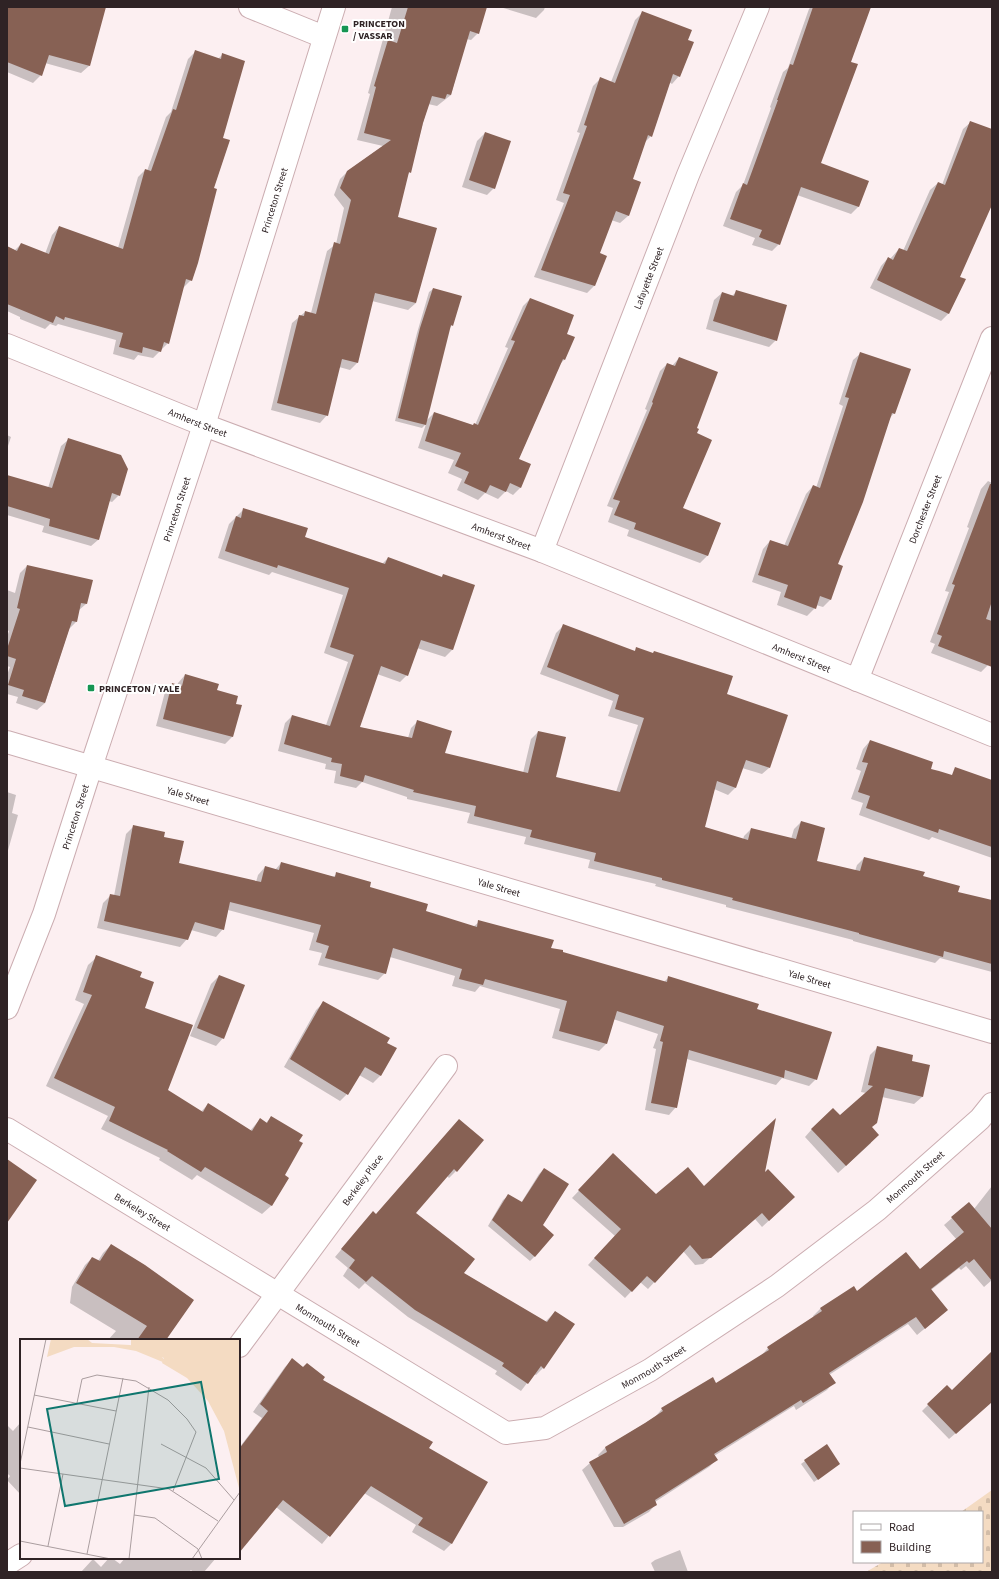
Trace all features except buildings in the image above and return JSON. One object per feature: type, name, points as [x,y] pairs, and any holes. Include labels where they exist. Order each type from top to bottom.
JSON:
[{"type":"street","points":[[250,7],[324,37]]},
{"type":"street","name":"Princeton Street","points":[[7,1008],[44,914],[204,425],[334,7]]},
{"type":"street","name":"Lafayette Street","points":[[542,551],[688,175],[758,7]]},
{"type":"street","name":"Dorchester Street","points":[[857,680],[992,338]]},
{"type":"street","name":"Amherst Street","points":[[7,346],[204,425],[542,551],[992,735]]},
{"type":"street","name":"Yale Street","points":[[7,742],[992,1032]]},
{"type":"street","name":"Berkeley Place","points":[[240,1345],[279,1294],[446,1066]]},
{"type":"street","name":"Monmouth Street","points":[[279,1294],[506,1433],[545,1428],[650,1370],[777,1286],[877,1210],[980,1120],[992,1104]]},
{"type":"street","name":"Berkeley Street","points":[[7,1130],[279,1294]]},
{"type":"street","points":[[7,1564],[20,1556]]},
{"type":"green space","points":[[992,1490],[992,1572],[866,1572],[881,1563],[983,1563],[983,1511],[962,1511]]},
{"type":"place","name":"PRINCETON / VASSAR","points":[[345,29]]},
{"type":"place","name":"PRINCETON / YALE","points":[[91,688]]}]
